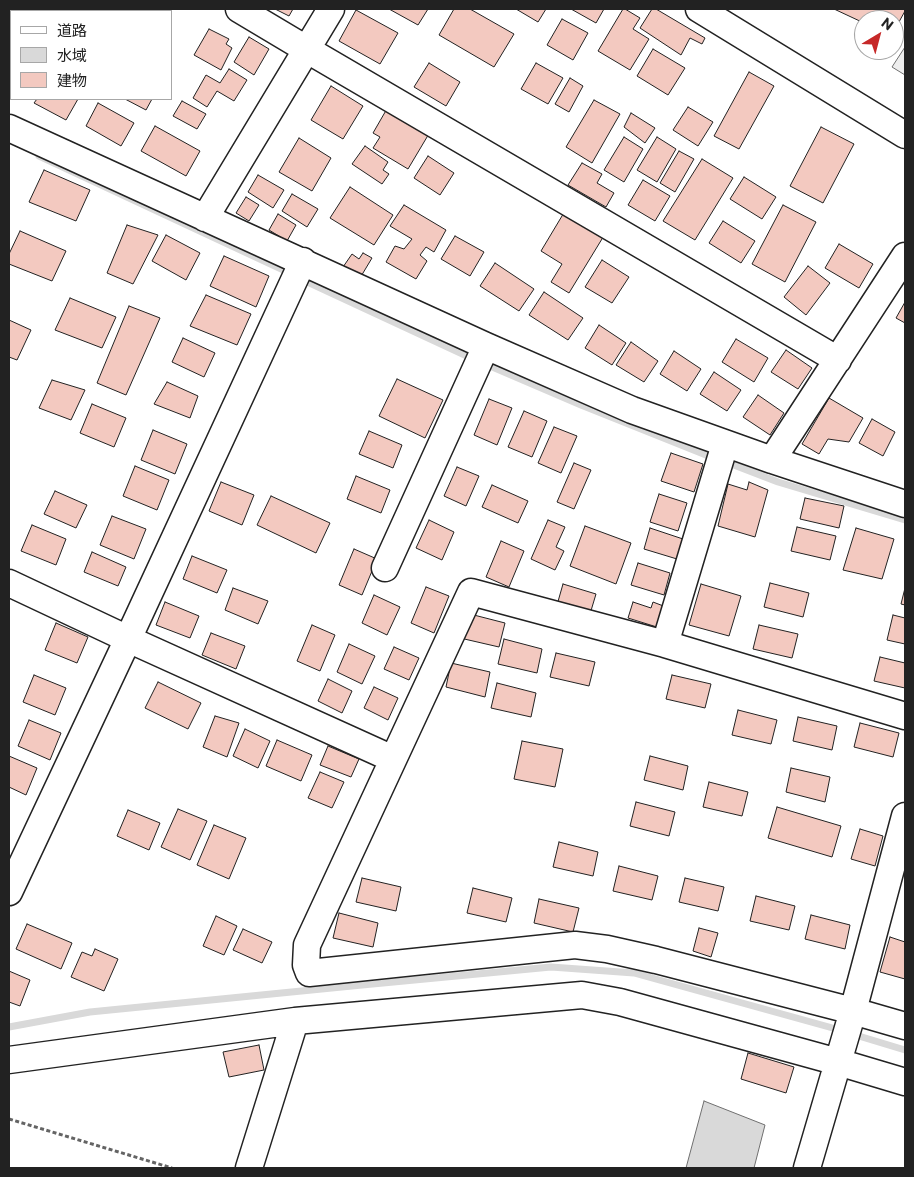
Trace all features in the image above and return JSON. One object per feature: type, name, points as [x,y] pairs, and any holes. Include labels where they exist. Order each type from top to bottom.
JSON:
[{"type":"street","points":[[239,9],[838,360]]},
{"type":"street","points":[[206,218],[331,9]]},
{"type":"street","points":[[699,9],[905,135]]},
{"type":"street","points":[[9,128],[486,346],[632,410],[721,456],[772,460],[905,504]]},
{"type":"street","points":[[772,460],[905,256]]},
{"type":"street","points":[[9,892],[302,261]]},
{"type":"street","points":[[385,568],[486,346]]},
{"type":"street","points":[[665,644],[721,456]]},
{"type":"street","points":[[9,583],[393,759]]},
{"type":"street","points":[[905,716],[665,644],[471,592],[307,945],[306,965],[309,973],[574,945],[607,949],[656,960],[905,1026]]},
{"type":"street","points":[[807,1168],[853,1011],[905,816]]},
{"type":"street","points":[[9,1060],[295,1021],[582,995],[620,1002],[905,1082]]},
{"type":"street","points":[[249,1168],[295,1021]]},
{"type":"path","points":[[9,1119],[172,1168]]},
{"type":"shaded area","points":[[905,47],[905,75],[892,67],[897,60],[904,60]]},
{"type":"water","points":[[704,1101],[765,1125],[754,1168],[686,1168]]},
{"type":"building","points":[[275,9],[293,9],[289,16]]},
{"type":"building","points":[[389,9],[428,9],[418,25]]},
{"type":"building","points":[[454,9],[470,9],[514,34],[494,67],[439,35]]},
{"type":"building","points":[[516,9],[546,9],[538,22]]},
{"type":"building","points":[[571,9],[604,9],[596,23]]},
{"type":"building","points":[[623,9],[640,18],[633,29],[649,39],[630,70],[598,51]]},
{"type":"building","points":[[652,9],[656,9],[705,38],[702,44],[690,38],[681,55],[640,28]]},
{"type":"building","points":[[834,9],[905,9],[904,13],[904,10],[854,10],[854,18]]},
{"type":"building","points":[[356,10],[398,33],[380,64],[339,41]]},
{"type":"building","points":[[562,19],[588,33],[573,60],[547,45]]},
{"type":"building","points":[[209,29],[229,39],[226,44],[232,48],[221,70],[194,55]]},
{"type":"building","points":[[249,37],[269,49],[254,75],[234,62]]},
{"type":"building","points":[[653,49],[685,68],[668,95],[637,76]]},
{"type":"building","points":[[9,59],[10,90],[9,90]]},
{"type":"building","points":[[429,63],[460,82],[446,106],[414,87]]},
{"type":"building","points":[[536,63],[563,78],[548,104],[521,89]]},
{"type":"building","points":[[229,69],[247,80],[234,101],[217,91],[207,107],[193,98],[206,75],[220,83]]},
{"type":"building","points":[[749,72],[774,86],[739,149],[714,136]]},
{"type":"building","points":[[570,78],[583,86],[569,112],[555,104]]},
{"type":"building","points":[[331,86],[363,106],[343,139],[311,120]]},
{"type":"building","points":[[36,100],[77,100],[66,120],[34,103]]},
{"type":"building","points":[[127,100],[151,100],[146,110]]},
{"type":"building","points":[[594,100],[620,114],[592,163],[566,147]]},
{"type":"building","points":[[182,101],[206,114],[197,129],[173,116]]},
{"type":"building","points":[[98,103],[134,123],[121,146],[86,126]]},
{"type":"building","points":[[388,107],[430,132],[408,169],[373,148],[380,137],[373,133]]},
{"type":"building","points":[[688,107],[713,122],[698,146],[673,130]]},
{"type":"building","points":[[631,113],[655,128],[645,143],[624,127]]},
{"type":"building","points":[[155,126],[200,151],[186,176],[141,151]]},
{"type":"building","points":[[821,127],[854,144],[823,203],[790,186]]},
{"type":"building","points":[[624,137],[643,149],[624,182],[604,170]]},
{"type":"building","points":[[657,137],[676,149],[657,182],[637,170]]},
{"type":"building","points":[[299,138],[331,158],[312,191],[279,172]]},
{"type":"building","points":[[365,146],[388,162],[383,170],[389,174],[382,184],[352,164]]},
{"type":"building","points":[[679,151],[694,159],[675,192],[660,183]]},
{"type":"building","points":[[428,156],[454,173],[440,195],[414,178]]},
{"type":"building","points":[[702,159],[733,178],[695,240],[663,221]]},
{"type":"building","points":[[582,163],[602,174],[597,183],[614,193],[606,207],[568,185]]},
{"type":"building","points":[[44,170],[90,190],[76,221],[29,202]]},
{"type":"building","points":[[258,175],[284,190],[273,208],[248,192]]},
{"type":"building","points":[[744,177],[776,197],[762,219],[730,199]]},
{"type":"building","points":[[643,180],[670,196],[655,221],[628,205]]},
{"type":"building","points":[[350,187],[393,215],[374,245],[330,218]]},
{"type":"building","points":[[292,194],[318,209],[307,227],[282,211]]},
{"type":"building","points":[[246,197],[259,205],[249,221],[236,213]]},
{"type":"building","points":[[404,205],[446,230],[434,252],[426,247],[420,255],[427,261],[416,279],[386,262],[395,246],[404,249],[412,239],[390,226]]},
{"type":"building","points":[[783,205],[816,222],[785,282],[752,264]]},
{"type":"building","points":[[565,211],[605,234],[569,293],[551,282],[562,264],[541,251]]},
{"type":"building","points":[[278,214],[296,225],[287,241],[269,230]]},
{"type":"building","points":[[723,221],[755,241],[741,263],[709,243]]},
{"type":"building","points":[[127,225],[158,235],[133,284],[107,273]]},
{"type":"building","points":[[20,231],[66,251],[52,281],[9,264],[9,254]]},
{"type":"building","points":[[166,235],[200,253],[186,280],[152,261]]},
{"type":"building","points":[[455,236],[484,252],[470,276],[441,259]]},
{"type":"building","points":[[839,244],[873,264],[859,288],[825,268]]},
{"type":"building","points":[[363,253],[372,258],[360,278],[343,267],[352,254],[359,259]]},
{"type":"building","points":[[224,256],[269,276],[256,307],[210,286]]},
{"type":"building","points":[[602,260],[629,277],[612,303],[585,287]]},
{"type":"building","points":[[495,263],[534,289],[519,311],[480,286]]},
{"type":"building","points":[[808,266],[830,283],[806,315],[784,297]]},
{"type":"building","points":[[544,292],[583,318],[568,340],[529,315]]},
{"type":"building","points":[[206,295],[251,314],[237,345],[190,326]]},
{"type":"building","points":[[70,298],[116,317],[102,348],[55,330]]},
{"type":"building","points":[[905,302],[905,323],[896,318]]},
{"type":"building","points":[[129,306],[160,318],[126,395],[97,383]]},
{"type":"building","points":[[9,320],[31,330],[17,360],[9,357]]},
{"type":"building","points":[[599,325],[626,343],[612,365],[585,348]]},
{"type":"building","points":[[183,338],[215,353],[204,377],[172,362]]},
{"type":"building","points":[[736,339],[768,358],[754,382],[722,362]]},
{"type":"building","points":[[631,342],[658,361],[644,382],[616,365]]},
{"type":"building","points":[[786,350],[812,368],[798,389],[771,372]]},
{"type":"building","points":[[674,351],[701,369],[687,391],[660,374]]},
{"type":"building","points":[[714,372],[741,390],[727,411],[700,394]]},
{"type":"building","points":[[397,379],[443,400],[425,438],[379,416]]},
{"type":"building","points":[[52,380],[85,390],[71,420],[39,408]]},
{"type":"building","points":[[167,382],[198,396],[190,418],[154,404]]},
{"type":"building","points":[[758,395],[784,413],[770,435],[743,417]]},
{"type":"building","points":[[829,398],[863,418],[849,442],[828,439],[819,454],[802,444]]},
{"type":"building","points":[[489,399],[512,408],[497,445],[474,435]]},
{"type":"building","points":[[92,404],[126,418],[114,447],[80,433]]},
{"type":"building","points":[[524,411],[547,421],[532,457],[508,447]]},
{"type":"building","points":[[872,419],[895,432],[883,456],[859,443]]},
{"type":"building","points":[[554,427],[577,436],[561,473],[538,463]]},
{"type":"building","points":[[153,430],[187,444],[175,474],[141,460]]},
{"type":"building","points":[[369,431],[402,445],[393,468],[359,454]]},
{"type":"building","points":[[671,453],[703,464],[694,492],[661,481]]},
{"type":"building","points":[[574,463],[591,470],[574,509],[557,502]]},
{"type":"building","points":[[135,466],[169,480],[157,510],[123,496]]},
{"type":"building","points":[[457,467],[479,476],[466,506],[444,496]]},
{"type":"building","points":[[356,476],[390,490],[381,513],[347,499]]},
{"type":"building","points":[[221,482],[254,495],[242,525],[209,511]]},
{"type":"building","points":[[749,482],[768,490],[755,537],[718,526],[728,484],[747,490]]},
{"type":"building","points":[[492,485],[528,501],[518,523],[482,507]]},
{"type":"building","points":[[55,491],[87,505],[76,528],[44,514]]},
{"type":"building","points":[[659,494],[687,503],[678,531],[650,522]]},
{"type":"building","points":[[271,496],[330,523],[316,553],[257,525]]},
{"type":"building","points":[[805,498],[844,506],[839,528],[800,519]]},
{"type":"building","points":[[112,516],[146,529],[134,559],[100,545]]},
{"type":"building","points":[[429,520],[454,532],[442,560],[416,548]]},
{"type":"building","points":[[548,520],[565,527],[556,547],[564,551],[555,570],[531,559]]},
{"type":"building","points":[[32,525],[66,539],[56,565],[21,551]]},
{"type":"building","points":[[585,526],[631,543],[616,584],[570,566]]},
{"type":"building","points":[[797,527],[836,536],[830,560],[791,551]]},
{"type":"building","points":[[650,528],[683,539],[677,559],[644,549]]},
{"type":"building","points":[[856,528],[894,539],[882,579],[843,570]]},
{"type":"building","points":[[501,541],[524,551],[509,587],[486,577]]},
{"type":"building","points":[[354,549],[377,559],[362,595],[339,585]]},
{"type":"building","points":[[92,552],[126,567],[118,586],[84,572]]},
{"type":"building","points":[[192,556],[227,570],[217,593],[183,579]]},
{"type":"building","points":[[638,563],[670,573],[664,595],[631,585]]},
{"type":"building","points":[[770,583],[809,593],[803,617],[764,607]]},
{"type":"building","points":[[563,584],[596,594],[590,614],[557,605]]},
{"type":"building","points":[[701,584],[741,596],[729,636],[689,625]]},
{"type":"building","points":[[426,587],[449,596],[434,633],[411,623]]},
{"type":"building","points":[[233,588],[268,601],[258,624],[225,610]]},
{"type":"building","points":[[905,588],[905,605],[901,604]]},
{"type":"building","points":[[374,595],[400,607],[387,635],[362,623]]},
{"type":"building","points":[[165,602],[199,616],[190,638],[156,625]]},
{"type":"building","points":[[633,602],[651,608],[653,602],[666,607],[660,628],[628,618]]},
{"type":"building","points":[[466,613],[505,623],[499,647],[460,638]]},
{"type":"building","points":[[893,615],[905,618],[905,644],[887,640]]},
{"type":"building","points":[[56,623],[88,637],[77,663],[45,650]]},
{"type":"building","points":[[312,625],[335,635],[320,671],[297,661]]},
{"type":"building","points":[[759,625],[798,634],[792,658],[753,649]]},
{"type":"building","points":[[211,633],[245,646],[236,669],[202,655]]},
{"type":"building","points":[[504,639],[542,649],[537,673],[498,664]]},
{"type":"building","points":[[349,644],[375,656],[362,684],[337,672]]},
{"type":"building","points":[[394,647],[419,658],[409,680],[384,669]]},
{"type":"building","points":[[556,653],[595,662],[589,686],[550,677]]},
{"type":"building","points":[[880,657],[905,663],[905,688],[874,681]]},
{"type":"building","points":[[451,663],[490,672],[485,697],[446,687]]},
{"type":"building","points":[[34,675],[66,688],[55,715],[23,702]]},
{"type":"building","points":[[672,675],[711,684],[705,708],[666,699]]},
{"type":"building","points":[[328,679],[352,691],[342,713],[318,701]]},
{"type":"building","points":[[158,682],[201,703],[188,729],[145,708]]},
{"type":"building","points":[[497,683],[536,693],[531,717],[491,708]]},
{"type":"building","points":[[374,687],[398,698],[388,720],[364,708]]},
{"type":"building","points":[[738,710],[777,720],[771,744],[732,735]]},
{"type":"building","points":[[215,716],[239,723],[227,757],[203,747]]},
{"type":"building","points":[[798,717],[837,726],[832,750],[793,741]]},
{"type":"building","points":[[29,720],[61,733],[50,760],[18,746]]},
{"type":"building","points":[[860,723],[899,733],[893,757],[854,747]]},
{"type":"building","points":[[245,729],[270,741],[258,768],[233,756]]},
{"type":"building","points":[[277,740],[312,755],[301,781],[266,766]]},
{"type":"building","points":[[522,741],[563,749],[555,787],[514,779]]},
{"type":"building","points":[[328,746],[359,759],[351,777],[320,765]]},
{"type":"building","points":[[9,756],[37,768],[26,795],[9,787]]},
{"type":"building","points":[[650,756],[688,766],[683,790],[644,780]]},
{"type":"building","points":[[791,768],[830,777],[825,802],[786,792]]},
{"type":"building","points":[[320,772],[344,782],[332,808],[308,798]]},
{"type":"building","points":[[709,782],[748,792],[742,816],[703,807]]},
{"type":"building","points":[[636,802],[675,812],[669,836],[630,826]]},
{"type":"building","points":[[777,807],[841,826],[832,857],[768,838]]},
{"type":"building","points":[[178,809],[207,821],[190,860],[161,847]]},
{"type":"building","points":[[128,810],[160,823],[149,850],[117,836]]},
{"type":"building","points":[[214,825],[246,838],[229,879],[197,865]]},
{"type":"building","points":[[860,829],[883,836],[875,866],[851,859]]},
{"type":"building","points":[[559,842],[598,852],[593,876],[553,867]]},
{"type":"building","points":[[619,866],[658,876],[652,900],[613,891]]},
{"type":"building","points":[[362,878],[401,887],[396,911],[356,902]]},
{"type":"building","points":[[685,878],[724,887],[718,911],[679,902]]},
{"type":"building","points":[[473,888],[512,898],[506,922],[467,913]]},
{"type":"building","points":[[756,896],[795,906],[789,930],[750,921]]},
{"type":"building","points":[[539,899],[579,908],[573,932],[534,923]]},
{"type":"building","points":[[339,913],[378,923],[373,947],[333,938]]},
{"type":"building","points":[[811,915],[850,925],[845,949],[805,939]]},
{"type":"building","points":[[216,916],[237,926],[224,955],[203,946]]},
{"type":"building","points":[[27,924],[72,943],[61,969],[16,949]]},
{"type":"building","points":[[699,928],[718,933],[711,957],[693,951]]},
{"type":"building","points":[[243,929],[272,942],[262,963],[233,950]]},
{"type":"building","points":[[890,937],[905,942],[905,979],[880,972]]},
{"type":"building","points":[[95,949],[118,959],[104,991],[71,977],[82,952],[92,956]]},
{"type":"building","points":[[9,971],[30,980],[20,1006],[9,1002]]},
{"type":"building","points":[[259,1045],[264,1070],[229,1077],[223,1052]]},
{"type":"building","points":[[748,1053],[794,1067],[786,1093],[741,1079]]},
{"type":"waterway","points":[[39,156],[292,274]]},
{"type":"waterway","points":[[301,279],[469,357],[581,405],[716,459]]},
{"type":"waterway","points":[[726,462],[778,482],[905,520]]},
{"type":"waterway","points":[[9,1027],[90,1012],[551,967],[634,973],[905,1050]]}]
